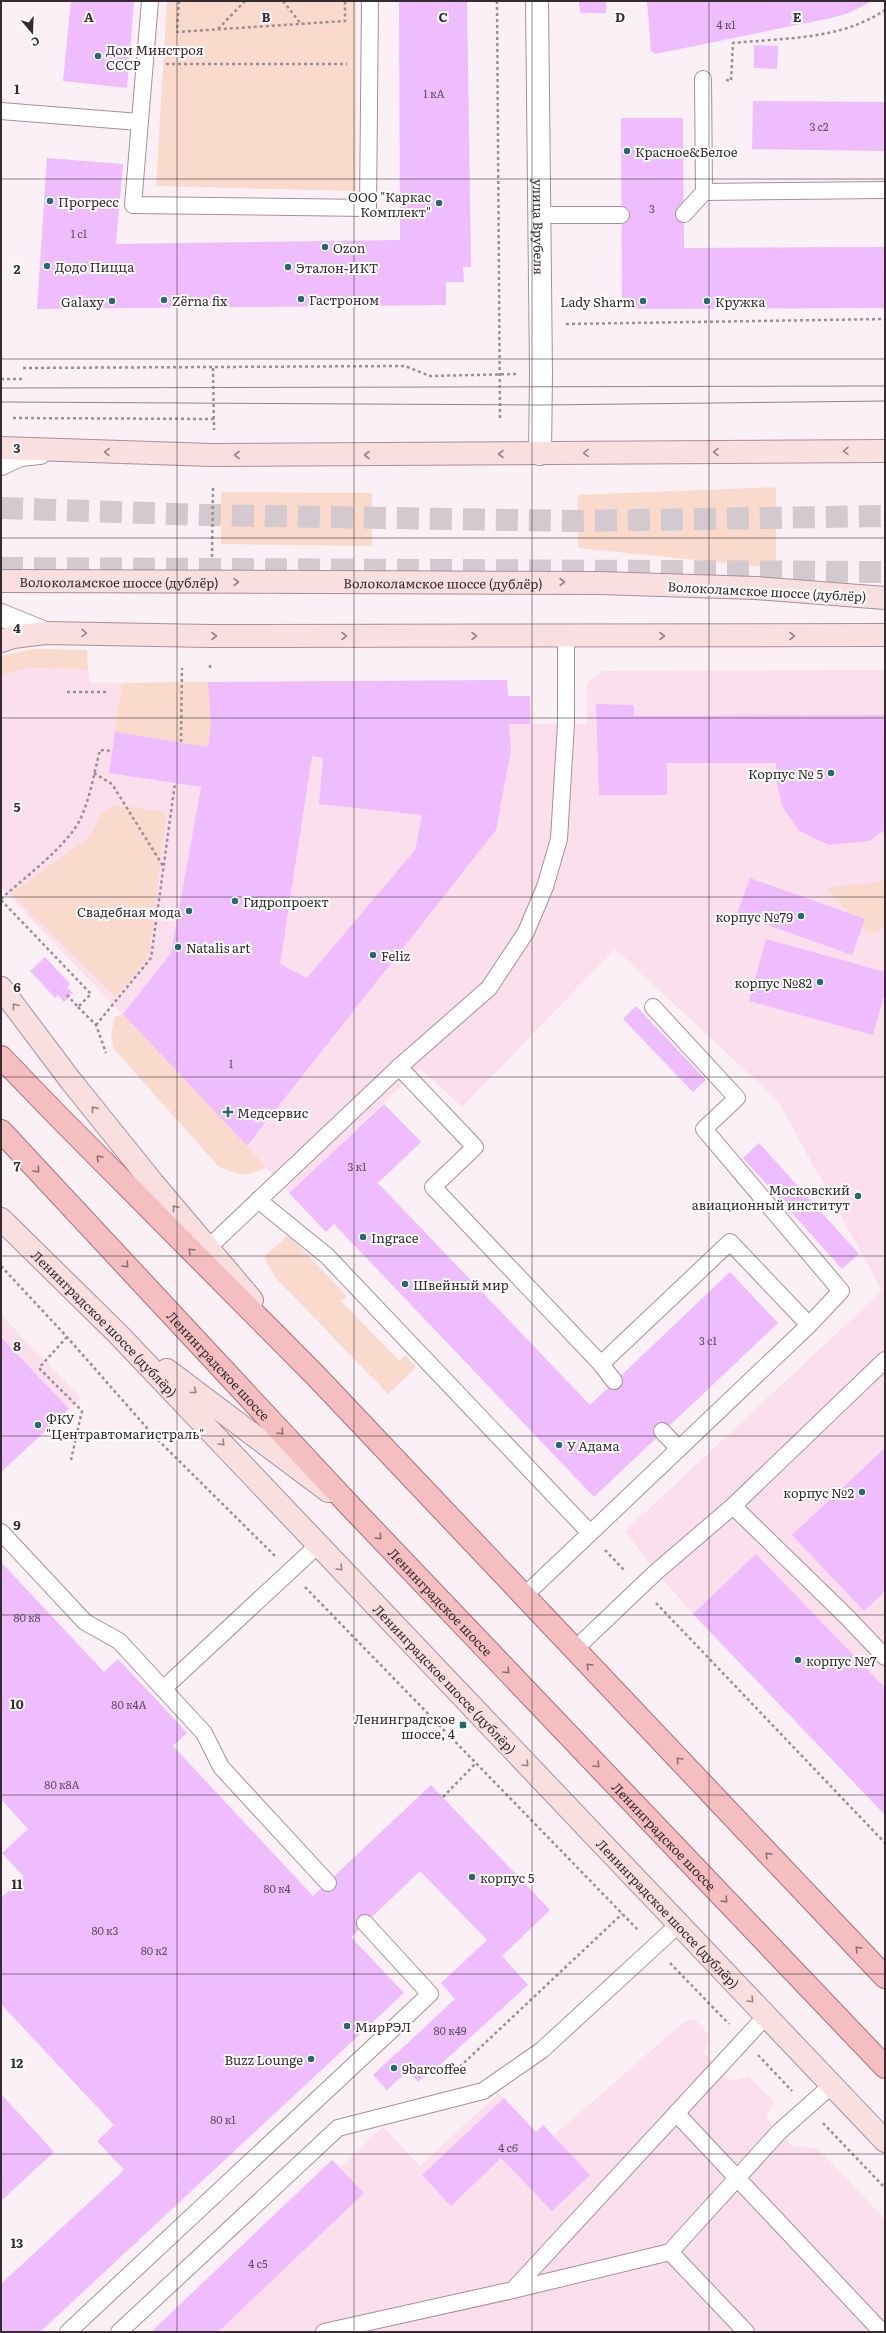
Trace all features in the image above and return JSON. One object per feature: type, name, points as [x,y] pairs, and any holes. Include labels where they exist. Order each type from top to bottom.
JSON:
[{"type":"main road","points":[[1,448],[213,456],[885,450]]},
{"type":"main road","name":"Волоколамское шоссе (дублёр)","points":[[1,581],[592,582],[756,588],[885,598]]},
{"type":"main road","points":[[1,641],[13,637],[45,632],[210,636],[566,637],[885,635]]},
{"type":"main road","points":[[1,988],[76,1087],[153,1183],[317,1378]]},
{"type":"main road","points":[[1,1057],[317,1378],[523,1597],[885,1977]]},
{"type":"main road","name":"Ленинградское шоссе","points":[[1,1131],[352,1508],[885,2067]]},
{"type":"main road","name":"Ленинградское шоссе (дублёр)","points":[[1,1219],[118,1334],[885,2141]]},
{"type":"main road","points":[[118,1334],[352,1508]]},
{"type":"street","name":"улица Врубеля","points":[[537,1],[542,374],[540,454]]},
{"type":"street","points":[[1,464],[20,455],[55,451]]},
{"type":"street","points":[[1,615],[45,632]]},
{"type":"lane","points":[[150,1],[133,205],[368,208],[370,1]]},
{"type":"lane","points":[[684,214],[704,192],[703,79]]},
{"type":"lane","points":[[1,111],[139,122]]},
{"type":"lane","points":[[704,192],[885,190]]},
{"type":"lane","points":[[540,215],[621,215]]},
{"type":"lane","points":[[208,1247],[399,1067],[489,988],[526,932],[545,888],[560,839],[566,724],[566,637]]},
{"type":"lane","points":[[523,1597],[809,1325],[841,1291],[704,1129],[737,1098],[653,1007]]},
{"type":"lane","points":[[399,1067],[475,1147],[433,1187],[601,1364],[614,1381]]},
{"type":"lane","points":[[258,1200],[327,1256],[590,1533]]},
{"type":"lane","points":[[601,1364],[730,1242],[809,1325]]},
{"type":"lane","points":[[574,1650],[640,1587],[734,1506],[885,1360]]},
{"type":"lane","points":[[662,1431],[679,1449]]},
{"type":"lane","points":[[734,1506],[847,1617],[885,1657]]},
{"type":"lane","points":[[1,1532],[85,1622],[119,1641],[204,1733],[221,1767],[328,1883]]},
{"type":"lane","points":[[163,1689],[318,1544]]},
{"type":"lane","points":[[68,2332],[430,1994],[365,1923]]},
{"type":"lane","points":[[120,2332],[338,2128],[483,2091],[542,2050],[679,1924]]},
{"type":"lane","points":[[514,2290],[766,2016]]},
{"type":"lane","points":[[324,2332],[514,2290],[670,2252],[735,2178],[779,2132],[832,2085]]},
{"type":"lane","points":[[676,2113],[735,2178],[882,2332]]},
{"type":"lane","points":[[670,2252],[746,2332]]},
{"type":"path","points":[[179,1],[177,32],[345,21],[345,1]]},
{"type":"path","points":[[218,29],[245,1]]},
{"type":"path","points":[[283,1],[301,24]]},
{"type":"path","points":[[497,1],[500,421]]},
{"type":"path","points":[[703,79],[731,81],[733,43],[834,32],[866,22],[885,10]]},
{"type":"path","points":[[144,64],[370,64]]},
{"type":"path","points":[[564,331],[564,324],[885,319]]},
{"type":"path","points":[[23,368],[405,366],[430,376],[542,374]]},
{"type":"path","points":[[13,418],[214,418],[213,368]]},
{"type":"path","points":[[1,379],[23,379]]},
{"type":"path","points":[[211,565],[213,487]]},
{"type":"path","points":[[181,742],[182,668]]},
{"type":"path","points":[[67,692],[108,692]]},
{"type":"path","points":[[78,1007],[92,994],[1,899],[45,860],[74,830],[86,802],[100,750],[112,751]]},
{"type":"path","points":[[94,772],[112,784],[164,866]]},
{"type":"path","points":[[96,1025],[151,958],[175,783]]},
{"type":"path","points":[[66,994],[96,1025],[106,1053]]},
{"type":"path","points":[[1,1266],[67,1337],[154,1436],[290,1571],[655,1947],[885,2188]]},
{"type":"path","points":[[67,1337],[39,1368],[82,1411],[71,1460]]},
{"type":"path","points":[[590,1533],[885,1843]]},
{"type":"path","points":[[443,1797],[476,1763]]},
{"type":"path","points":[[448,2077],[622,1914]]},
{"type":"shaded area","points":[[167,1],[356,1],[356,191],[156,186]]},
{"type":"shaded area","points":[[776,487],[776,568],[578,548],[578,495]]},
{"type":"shaded area","points":[[221,492],[372,493],[372,546],[221,544]]},
{"type":"shaded area","points":[[34,649],[87,650],[88,669],[28,668],[1,675],[1,656]]},
{"type":"shaded area","points":[[28,668],[88,669],[90,683],[507,680],[509,696],[530,696],[531,724],[587,724],[587,683],[603,671],[885,670],[885,1815],[693,1614],[656,1572],[625,1531],[882,1291],[778,1101],[615,949],[462,1107],[420,1068],[289,1193],[247,1146],[1,887],[1,675]]},
{"type":"shaded area","points":[[208,682],[211,725],[208,747],[115,732],[122,683]]},
{"type":"shaded area","points":[[113,805],[155,810],[166,814],[149,956],[115,997],[11,893],[90,837],[102,813]]},
{"type":"shaded area","points":[[885,878],[885,928],[868,934],[826,888],[879,882]]},
{"type":"shaded area","points":[[123,1014],[266,1167],[253,1173],[243,1174],[219,1167],[113,1048],[111,1033],[115,1017]]},
{"type":"shaded area","points":[[288,1235],[347,1296],[341,1301],[399,1361],[405,1355],[416,1367],[388,1394],[275,1277],[264,1257]]},
{"type":"shaded area","points":[[1,1315],[81,1398],[1,1472]]},
{"type":"shaded area","points":[[694,2019],[710,2036],[704,2052],[731,2081],[749,2077],[774,2102],[766,2118],[793,2146],[817,2148],[885,2219],[885,2332],[151,2332],[332,2160],[340,2168],[383,2127],[420,2166],[499,2093],[536,2132],[553,2136],[683,2023]]},
{"type":"building","name":"Дом Минстроя СССР","points":[[71,1],[134,1],[127,88],[63,81]]},
{"type":"building","points":[[399,1],[467,1],[471,267],[463,267],[464,282],[446,282],[446,305],[37,309],[47,158],[123,164],[116,244],[400,240]]},
{"type":"building","points":[[579,1],[606,1],[606,13],[580,13]]},
{"type":"building","points":[[647,1],[872,1],[849,13],[831,18],[655,54],[651,51]]},
{"type":"building","points":[[754,45],[778,46],[777,69],[754,68]]},
{"type":"building","points":[[753,101],[885,102],[885,151],[752,149]]},
{"type":"building","points":[[621,118],[683,118],[684,248],[885,247],[885,308],[622,309]]},
{"type":"building","name":"Гидропроект","points":[[507,680],[508,696],[530,696],[530,724],[509,724],[511,749],[496,830],[247,1146],[123,1014],[171,953],[201,787],[109,773],[115,732],[208,747],[211,725],[208,682]],"holes":[[[312,756],[323,758],[319,804],[422,815],[415,850],[307,978],[280,964]]]},
{"type":"building","name":"Корпус № 5","points":[[596,704],[634,705],[634,716],[885,715],[885,830],[869,841],[829,845],[799,831],[782,806],[777,782],[776,763],[667,763],[667,795],[599,795]]},
{"type":"building","name":"корпус №79","points":[[750,878],[865,919],[852,955],[737,914]]},
{"type":"building","name":"корпус №82","points":[[766,939],[885,972],[885,992],[873,1035],[749,1001]]},
{"type":"building","points":[[45,957],[70,984],[67,987],[73,993],[64,1002],[58,995],[55,998],[30,971]]},
{"type":"building","points":[[636,1006],[706,1080],[693,1092],[623,1019]]},
{"type":"building","points":[[384,1104],[421,1142],[378,1183],[590,1405],[730,1272],[778,1323],[594,1497],[334,1224],[326,1232],[289,1193]]},
{"type":"building","points":[[759,1143],[859,1254],[842,1269],[743,1158]]},
{"type":"building","points":[[1,1337],[69,1409],[1,1472]]},
{"type":"building","name":"корпус №2","points":[[885,1448],[885,1591],[864,1611],[792,1535]]},
{"type":"building","name":"корпус №7","points":[[756,1554],[885,1688],[885,1815],[693,1614]]},
{"type":"building","points":[[1,1562],[104,1672],[118,1659],[152,1695],[187,1733],[173,1746],[313,1896],[431,1785],[550,1910],[502,1956],[528,1985],[429,2075],[427,2074],[418,2082],[408,2071],[387,2090],[373,2075],[455,1999],[441,1983],[487,1940],[420,1871],[351,1937],[404,1993],[40,2332],[1,2332],[1,2284],[124,2170],[97,2141],[114,2125],[1,2004],[1,1898],[24,1877],[2,1853],[28,1829],[1,1799]]},
{"type":"building","points":[[1,2094],[54,2152],[1,2201]]},
{"type":"building","points":[[504,2098],[536,2132],[543,2125],[590,2175],[552,2211],[501,2158],[451,2206],[422,2175]]},
{"type":"building","points":[[332,2160],[364,2193],[218,2332],[151,2332]]},
{"type":"tunnel","points":[[1,508],[203,515],[578,521],[885,516]]},
{"type":"tunnel","points":[[1,568],[885,572]]},
{"type":"tram line","points":[[1,388],[885,386]]},
{"type":"tram line","points":[[1,402],[541,405],[885,401]]},
{"type":"place","name":"Дом Минстроя СССР","points":[[98,56]]},
{"type":"place","name":"Красное&Белое","points":[[627,151]]},
{"type":"place","name":"Прогресс","points":[[50,201]]},
{"type":"place","name":"ООО \"Каркас Комплект\"","points":[[439,203]]},
{"type":"place","name":"Ozon","points":[[325,247]]},
{"type":"place","name":"Додо Пицца","points":[[47,266]]},
{"type":"place","name":"Эталон-ИКТ","points":[[288,267]]},
{"type":"place","name":"Гастроном","points":[[301,299]]},
{"type":"place","name":"Zёrna fix","points":[[164,300]]},
{"type":"place","name":"Galaxy","points":[[112,301]]},
{"type":"place","name":"Lady Sharm","points":[[643,301]]},
{"type":"place","name":"Кружка","points":[[707,301]]},
{"type":"place","name":"Корпус № 5","points":[[831,773]]},
{"type":"place","name":"Гидропроект","points":[[235,901]]},
{"type":"place","name":"Свадебная мода","points":[[189,911]]},
{"type":"place","name":"корпус №79","points":[[801,916]]},
{"type":"place","name":"Natalis art","points":[[178,947]]},
{"type":"place","name":"Feliz","points":[[373,955]]},
{"type":"place","name":"корпус №82","points":[[820,982]]},
{"type":"place","name":"Медсервис","points":[[228,1112]]},
{"type":"place","name":"Московский авиационный институт","points":[[858,1196]]},
{"type":"place","name":"Ingrace","points":[[363,1237]]},
{"type":"place","name":"Швейный мир","points":[[405,1284]]},
{"type":"place","name":"ФКУ \"Центравтомагистраль\"","points":[[38,1425]]},
{"type":"place","name":"У Адама","points":[[559,1445]]},
{"type":"place","name":"корпус №2","points":[[862,1492]]},
{"type":"place","name":"корпус №7","points":[[798,1660]]},
{"type":"place","name":"Ленинградское шоссе, 4","points":[[463,1725]]},
{"type":"place","name":"корпус 5","points":[[472,1877]]},
{"type":"place","name":"МирРЭЛ","points":[[347,2026]]},
{"type":"place","name":"Buzz Lounge","points":[[311,2059]]},
{"type":"place","name":"9barcoffee","points":[[394,2068]]}]
